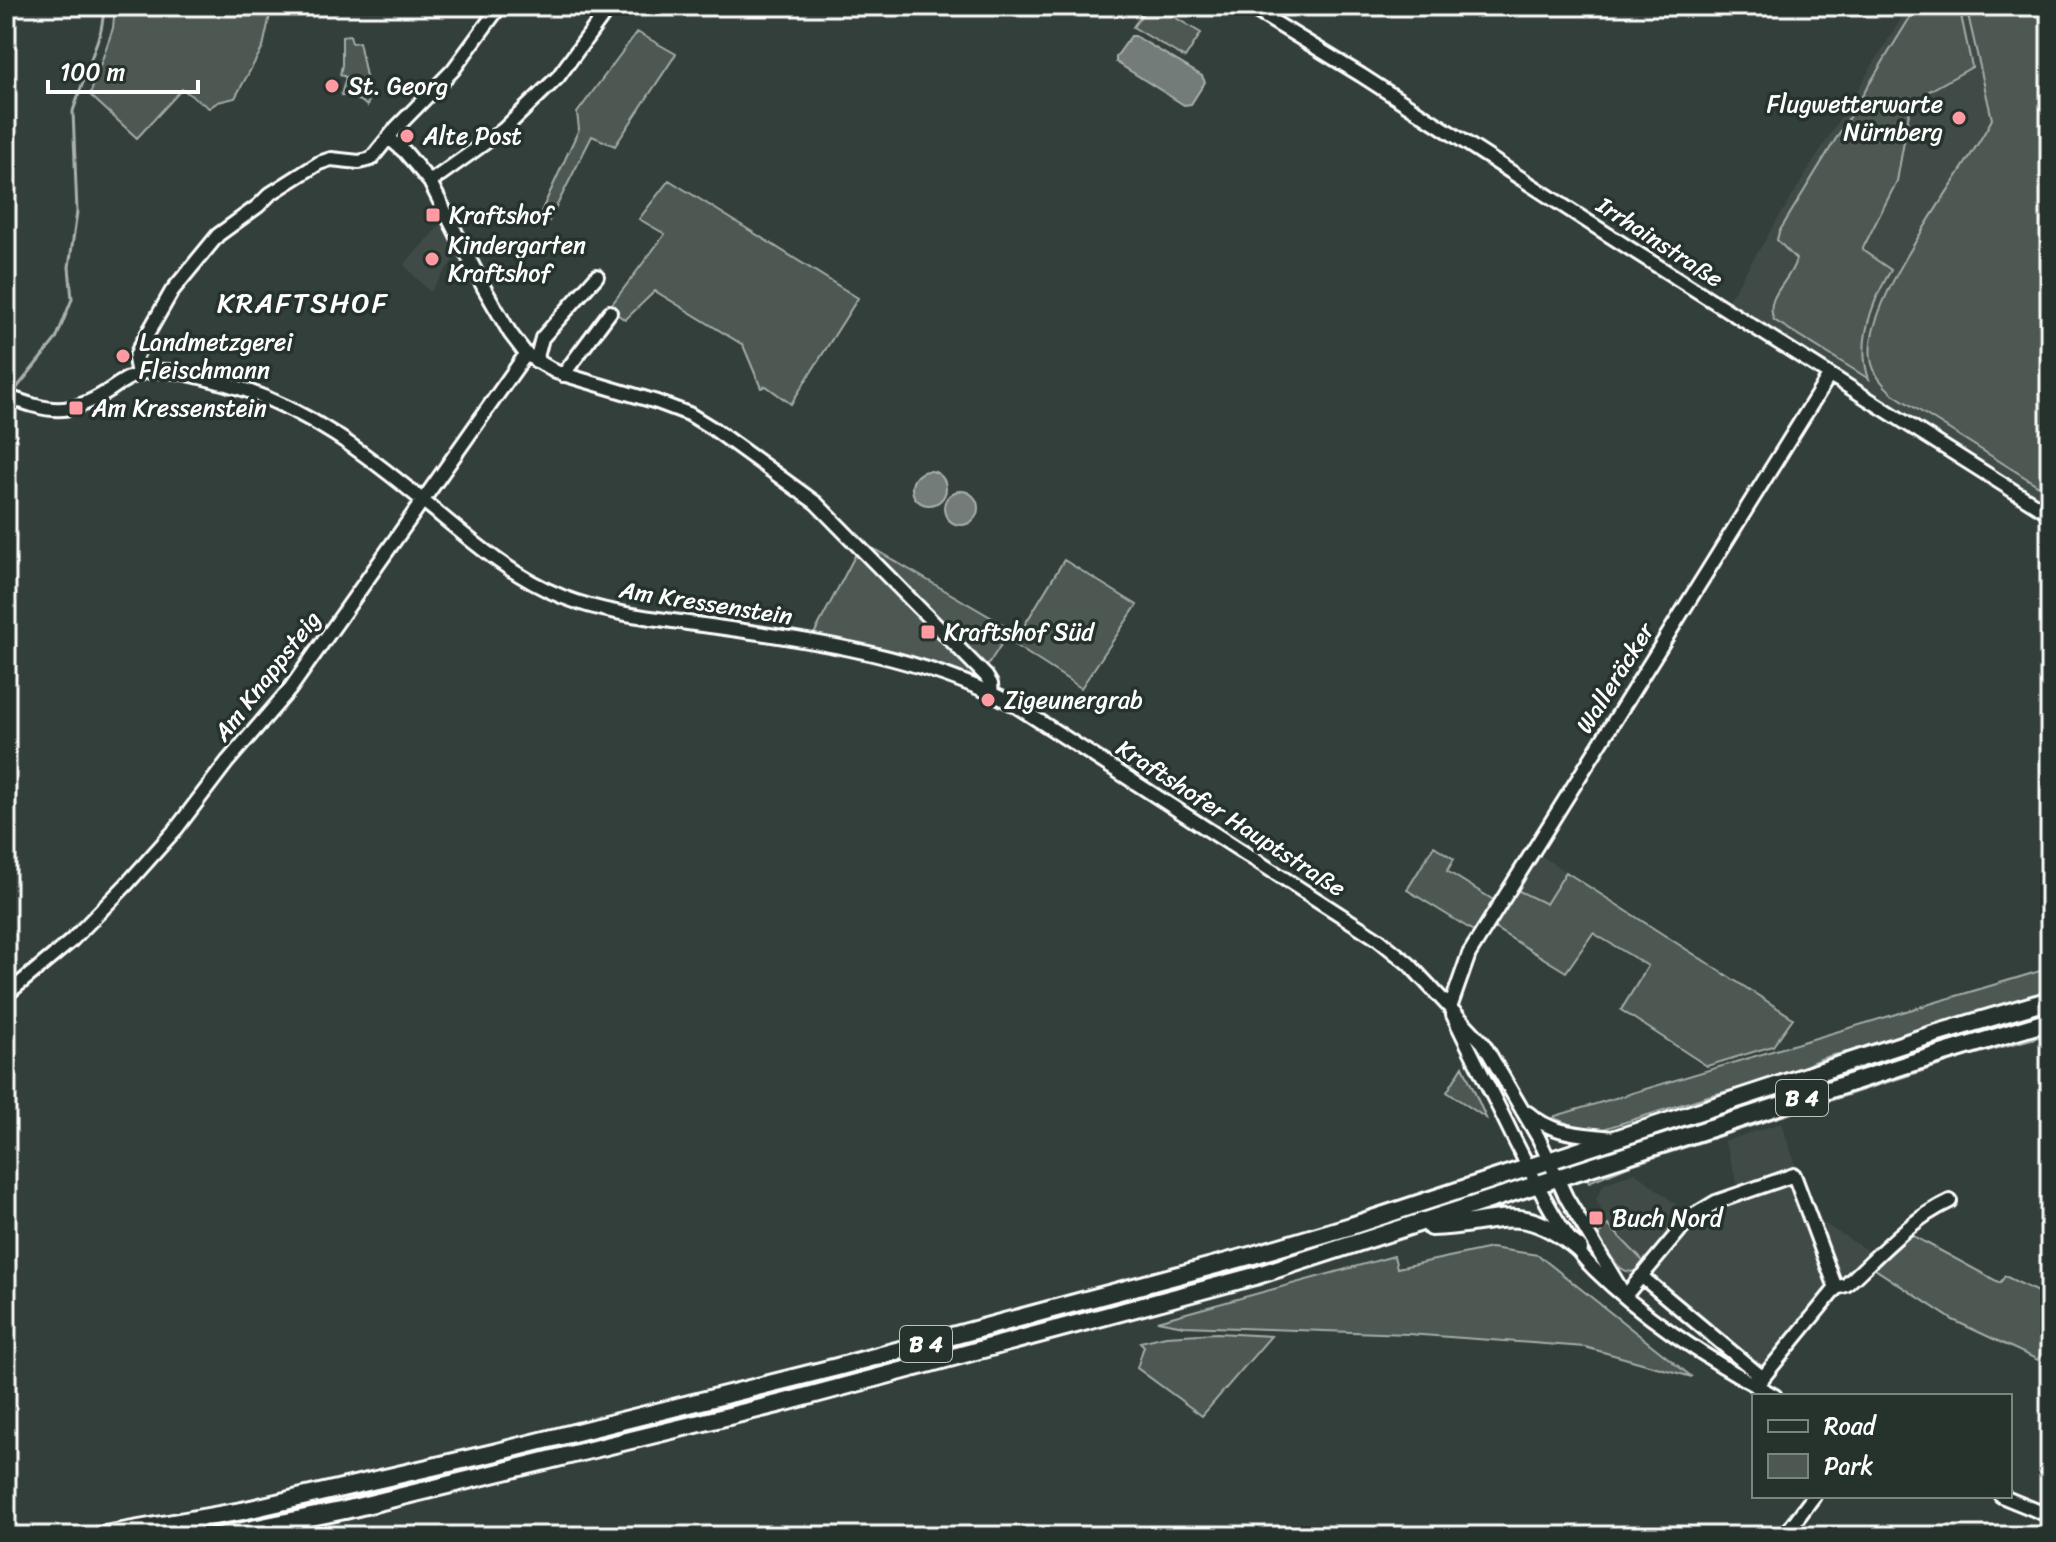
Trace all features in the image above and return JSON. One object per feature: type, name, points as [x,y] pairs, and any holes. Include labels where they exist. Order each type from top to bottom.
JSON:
[{"type":"main road","name":"B 4","points":[[99,1536],[301,1498],[493,1453],[985,1328],[1277,1248],[1928,1036],[2050,1000]]},
{"type":"main road","name":"B 4","points":[[219,1536],[345,1510],[782,1403],[1267,1273],[1908,1064],[2050,1021]]},
{"type":"main road","name":"B 4","points":[[1406,1228],[1439,1227],[1498,1218],[1530,1220],[1560,1234],[1579,1249]]},
{"type":"street","points":[[6,396],[55,410],[76,408],[138,374],[135,359],[139,349],[172,291],[218,235],[270,194],[319,163],[331,159],[359,162],[371,159],[397,127],[453,70],[500,6]]},
{"type":"street","points":[[430,182],[503,130],[558,77],[610,6]]},
{"type":"street","name":"Irrhainstraße","points":[[1248,6],[2050,514]]},
{"type":"street","points":[[389,138],[430,182],[484,288],[531,357],[542,338],[597,276]]},
{"type":"street","points":[[563,375],[610,312]]},
{"type":"street","name":"Kraftshofer Hauptstraße","points":[[531,357],[563,375],[689,414],[715,430],[816,503],[986,676],[992,694],[1021,709],[1378,939],[1409,964],[1477,1034],[1522,1109],[1556,1179],[1625,1296]]},
{"type":"street","name":"Am Knappsteig","points":[[6,995],[71,941],[176,829],[227,762],[290,689],[423,500],[531,357]]},
{"type":"street","name":"Am Kressenstein","points":[[138,374],[167,371],[207,379],[260,394],[285,405],[339,435],[514,572],[580,603],[614,612],[865,651],[918,666],[992,694]]},
{"type":"street","name":"Walleräcker","points":[[1450,1008],[1469,954],[1829,376]]},
{"type":"street","name":"Kraftshofer Hauptstraße","points":[[1450,1008],[1527,1168],[1595,1270],[1711,1360],[1760,1382]]},
{"type":"street","points":[[1522,1109],[1560,1132],[1614,1138]]},
{"type":"street","points":[[1625,1296],[1691,1217],[1716,1202],[1794,1175],[1836,1288]]},
{"type":"street","points":[[1760,1382],[1836,1288],[1846,1285],[1908,1227],[1950,1201]]},
{"type":"street","points":[[1641,1276],[1773,1394]]},
{"type":"street","points":[[1784,1536],[1812,1498]]},
{"type":"street","points":[[2006,1498],[2050,1516]]},
{"type":"shaded area","points":[[1909,6],[2050,6],[2050,504],[1727,302]]},
{"type":"shaded area","points":[[1131,36],[1202,76],[1205,82],[1191,104],[1184,105],[1116,62],[1116,57]]},
{"type":"shaded area","name":"Kindergarten Kraftshof","points":[[441,224],[458,253],[430,292],[404,265]]},
{"type":"shaded area","points":[[929,471],[941,476],[946,488],[941,500],[929,505],[917,500],[912,488],[917,476]]},
{"type":"shaded area","points":[[961,491],[973,496],[978,508],[973,520],[961,525],[949,520],[944,508],[949,496]]},
{"type":"shaded area","points":[[1537,853],[1566,872],[1547,904],[1515,889]]},
{"type":"shaded area","points":[[1781,1123],[1817,1225],[1823,1223],[1873,1254],[1763,1369],[1653,1277],[1646,1264],[1608,1225],[1596,1199],[1604,1184],[1635,1172],[1687,1213],[1739,1191],[1725,1141]]},
{"type":"green space","points":[[115,6],[272,6],[263,47],[235,98],[209,108],[182,89],[137,138],[90,95],[113,28]]},
{"type":"green space","points":[[1148,6],[1156,6],[1201,33],[1185,58],[1133,27]]},
{"type":"green space","points":[[1917,6],[1959,6],[1972,67],[1924,94],[1909,113],[1897,181],[1862,250],[1891,270],[1872,309],[1865,337],[1865,365],[1869,379],[1774,320],[1772,304],[1796,259],[1777,240]]},
{"type":"green space","points":[[1966,6],[2050,6],[2050,493],[1893,394],[1875,373],[1872,364],[1871,339],[1880,309],[1896,276],[1992,119]]},
{"type":"green space","points":[[637,32],[676,54],[615,146],[592,136],[549,221],[540,214],[579,129],[577,113]]},
{"type":"green space","points":[[350,35],[352,43],[359,42],[360,46],[370,97],[367,106],[341,95],[346,77],[340,75],[342,36]]},
{"type":"green space","points":[[669,180],[858,298],[791,404],[766,386],[761,388],[743,345],[655,291],[625,320],[609,308],[665,234],[639,219]]},
{"type":"green space","points":[[869,546],[1011,629],[986,668]]},
{"type":"green space","points":[[858,550],[981,680],[978,682],[897,654],[814,634]]},
{"type":"green space","points":[[1064,560],[1137,605],[1081,688],[1013,644]]},
{"type":"green space","points":[[1434,846],[1454,859],[1447,871],[1495,901],[1475,932],[1407,890]]},
{"type":"green space","points":[[1566,872],[1793,1018],[1773,1046],[1707,1066],[1621,1010],[1648,966],[1593,933],[1566,972],[1491,926],[1515,889],[1546,904]]},
{"type":"green space","points":[[2050,968],[2050,995],[1870,1049],[1821,1058],[1799,1073],[1708,1096],[1597,1131],[1565,1129],[1567,1123],[1554,1118],[1555,1116]]},
{"type":"green space","points":[[2050,1007],[2050,1016],[1579,1163],[1697,1124],[1787,1088]]},
{"type":"green space","points":[[2050,1027],[2050,1034],[1969,1056],[1628,1166],[1589,1182],[1587,1177],[1838,1093]]},
{"type":"green space","points":[[1463,1066],[1486,1118],[1447,1092]]},
{"type":"green space","points":[[1504,1181],[1507,1185],[1402,1219],[1294,1260],[877,1374],[330,1508],[328,1499]]},
{"type":"green space","points":[[1608,1225],[1646,1264],[1630,1272],[1612,1259],[1598,1236]]},
{"type":"green space","points":[[1908,1233],[2000,1283],[2005,1276],[2050,1298],[2050,1329],[2038,1360],[1953,1320],[1872,1267]]},
{"type":"green space","points":[[1491,1248],[1538,1255],[1692,1377],[1585,1347],[1408,1334],[1184,1326],[1157,1321],[1394,1256],[1397,1268]]},
{"type":"green space","points":[[1217,1333],[1271,1336],[1202,1416],[1137,1368],[1144,1346],[1140,1342],[1166,1336]]},
{"type":"green space","points":[[314,1502],[317,1511],[195,1536],[141,1536]]},
{"type":"waterway","points":[[12,394],[56,339],[72,299],[69,267],[77,212],[73,111],[101,30],[105,6]]},
{"type":"place","name":"St. Georg","points":[[332,86]]},
{"type":"place","name":"Flugwetterwarte Nürnberg","points":[[1959,118]]},
{"type":"place","name":"Alte Post","points":[[407,136]]},
{"type":"place","name":"Kraftshof","points":[[433,215]]},
{"type":"place","name":"Kindergarten Kraftshof","points":[[432,259]]},
{"type":"place","name":"Landmetzgerei Fleischmann","points":[[123,356]]},
{"type":"place","name":"Am Kressenstein","points":[[76,408]]},
{"type":"place","name":"Kraftshof Süd","points":[[928,632]]},
{"type":"place","name":"Zigeunergrab","points":[[988,700]]},
{"type":"place","name":"Buch Nord","points":[[1596,1218]]},
{"type":"district","name":"KRAFTSHOF","points":[[303,302]]}]
